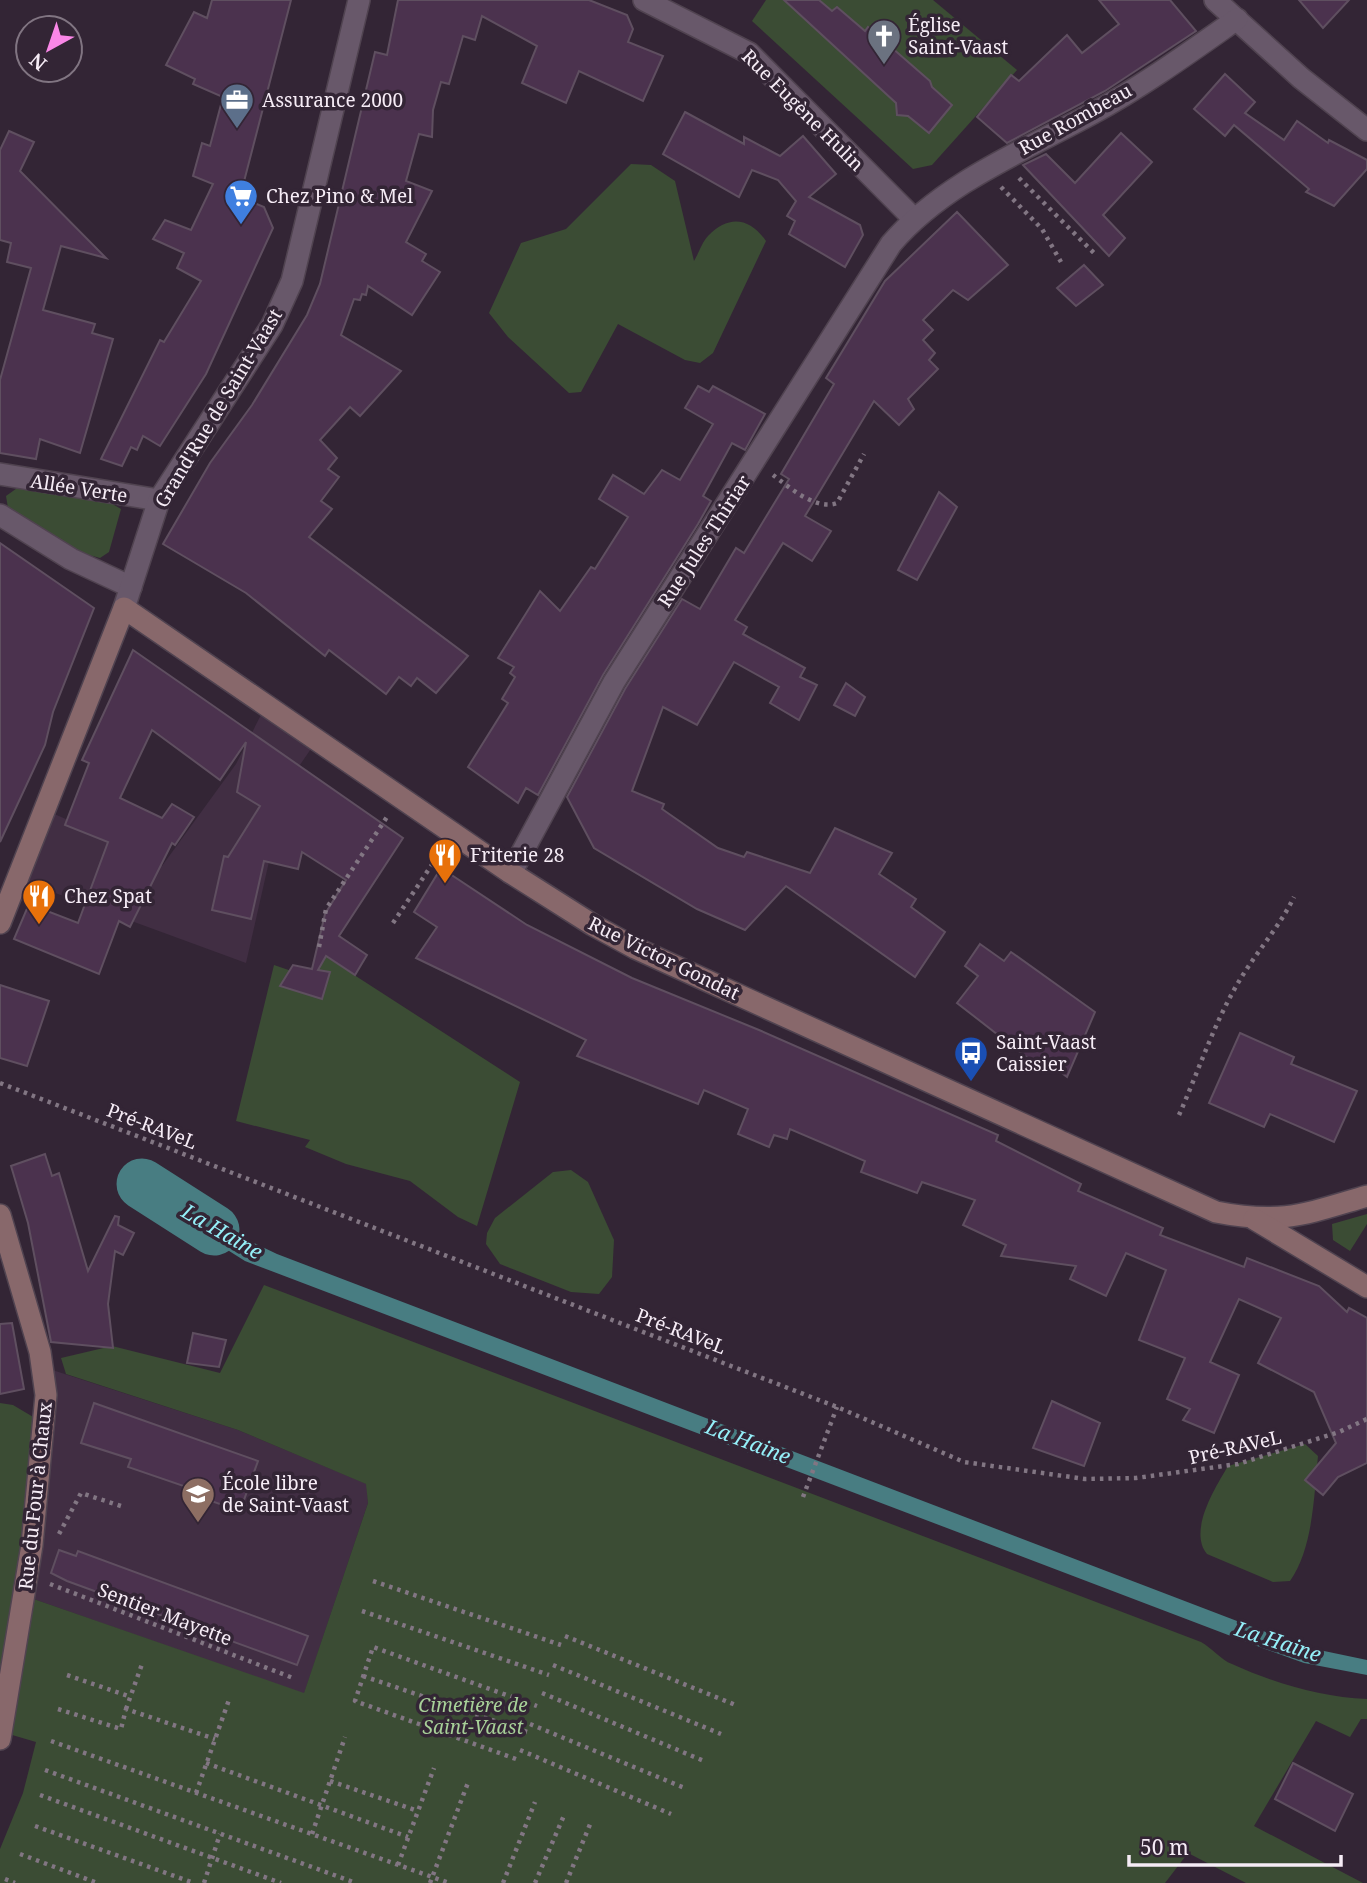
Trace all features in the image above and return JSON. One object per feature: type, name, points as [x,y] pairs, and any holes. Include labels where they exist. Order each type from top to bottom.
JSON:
[{"type":"street","name":"Grand'Rue de Saint-Vaast","points":[[0,923],[124,608],[159,500],[272,325],[292,281],[359,0]]},
{"type":"street","name":"Rue Eugène Hulin","points":[[645,0],[749,52],[912,218]]},
{"type":"street","points":[[1215,0],[1301,78],[1367,130]]},
{"type":"street","name":"Rue Rombeau","points":[[912,218],[993,166],[1095,112],[1237,19]]},
{"type":"street","name":"Rue Jules Thiriar","points":[[512,873],[614,681],[880,259],[912,218]]},
{"type":"street","name":"Allée Verte","points":[[0,474],[159,500]]},
{"type":"street","points":[[0,515],[71,559],[131,587]]},
{"type":"street","name":"Rue Victor Gondat","points":[[124,608],[453,834],[635,948],[1216,1212],[1252,1218],[1293,1218],[1367,1196]]},
{"type":"street","name":"Rue du Four à Chaux","points":[[0,1215],[40,1352],[46,1395],[42,1455],[27,1575],[0,1739]]},
{"type":"street","name":"Rue Victor Gondat","points":[[1252,1218],[1367,1287]]},
{"type":"path","points":[[993,166],[1095,254]]},
{"type":"path","points":[[993,166],[1041,229],[1061,262]]},
{"type":"path","points":[[754,462],[796,492],[830,506],[837,503],[864,454]]},
{"type":"path","points":[[319,947],[327,909],[400,797]]},
{"type":"path","points":[[393,923],[453,834]]},
{"type":"path","points":[[1179,1115],[1241,977],[1282,922],[1294,897]]},
{"type":"path","name":"Pré-RAVeL","points":[[0,1083],[837,1407],[964,1462],[1085,1479],[1136,1478],[1238,1464],[1316,1440],[1367,1419]]},
{"type":"path","points":[[803,1497],[837,1407]]},
{"type":"path","points":[[54,1544],[81,1493],[124,1507]]},
{"type":"path","name":"Sentier Mayette","points":[[27,1575],[293,1678]]},
{"type":"path","points":[[373,1581],[561,1645]]},
{"type":"path","points":[[362,1611],[549,1675]]},
{"type":"path","points":[[565,1636],[738,1706]]},
{"type":"path","points":[[516,1759],[355,1701],[373,1647],[537,1706]]},
{"type":"path","points":[[58,1709],[121,1729],[142,1664]]},
{"type":"path","points":[[553,1665],[721,1734]]},
{"type":"path","points":[[67,1675],[131,1697]]},
{"type":"path","points":[[363,1676],[527,1732]]},
{"type":"path","points":[[542,1693],[704,1761]]},
{"type":"path","points":[[196,1793],[230,1697]]},
{"type":"path","points":[[126,1709],[215,1739]]},
{"type":"path","points":[[530,1724],[687,1789]]},
{"type":"path","points":[[312,1835],[345,1737]]},
{"type":"path","points":[[51,1741],[398,1865],[431,1880],[449,1883]]},
{"type":"path","points":[[520,1749],[671,1814]]},
{"type":"path","points":[[206,1763],[408,1837]]},
{"type":"path","points":[[398,1865],[434,1768]]},
{"type":"path","points":[[45,1770],[356,1883]]},
{"type":"path","points":[[431,1880],[469,1780]]},
{"type":"path","points":[[330,1781],[418,1811]]},
{"type":"path","points":[[40,1795],[281,1883]]},
{"type":"path","points":[[503,1883],[535,1802]]},
{"type":"path","points":[[535,1883],[565,1813]]},
{"type":"path","points":[[566,1883],[591,1822]]},
{"type":"path","points":[[35,1826],[194,1883]]},
{"type":"path","points":[[204,1883],[220,1834]]},
{"type":"path","points":[[20,1854],[97,1883]]},
{"type":"path","points":[[5,1880],[15,1883]]},
{"type":"shaded area","points":[[266,705],[317,740],[278,797],[273,844],[246,963],[17,879],[45,810],[105,836],[162,866],[236,764]]},
{"type":"shaded area","name":"École libre de Saint-Vaast","points":[[43,1367],[238,1430],[367,1484],[368,1503],[304,1694],[25,1596]]},
{"type":"green space","points":[[766,0],[933,0],[1017,70],[932,165],[913,169],[752,21]]},
{"type":"green space","points":[[631,164],[651,165],[675,181],[694,261],[708,236],[731,222],[753,227],[766,241],[713,353],[700,363],[685,360],[618,324],[581,392],[569,393],[508,337],[489,313],[521,243],[566,229]]},
{"type":"green space","points":[[20,486],[109,502],[121,509],[109,552],[100,558],[74,551],[8,508],[6,496]]},
{"type":"green space","points":[[317,951],[520,1082],[477,1226],[458,1217],[410,1181],[346,1164],[305,1147],[310,1140],[236,1121],[274,965],[309,977]]},
{"type":"green space","points":[[571,1170],[588,1182],[614,1240],[612,1277],[599,1294],[571,1292],[500,1264],[486,1244],[487,1233],[495,1218],[553,1172]]},
{"type":"green space","points":[[1367,1214],[1367,1224],[1350,1251],[1333,1240],[1332,1224]]},
{"type":"green space","name":"Cimetière de Saint-Vaast","points":[[264,1285],[1201,1642],[1228,1662],[1264,1677],[1315,1692],[1367,1699],[1367,1719],[1361,1719],[1350,1737],[1316,1721],[1254,1826],[1363,1883],[1246,1883],[1188,1853],[1165,1883],[0,1883],[0,1849],[23,1793],[36,1742],[2,1732],[0,1739],[0,1403],[13,1405],[45,1424],[25,1596],[304,1693],[368,1503],[366,1484],[238,1430],[66,1374],[61,1358],[112,1346],[220,1373]]},
{"type":"green space","points":[[1305,1444],[1318,1456],[1313,1505],[1304,1554],[1290,1581],[1273,1582],[1207,1554],[1200,1534],[1202,1522],[1211,1497],[1228,1466]]},
{"type":"water","points":[[159,1186],[221,1227],[277,1254],[1305,1647],[1367,1660],[1367,1675],[1304,1663],[1265,1649],[245,1261],[150,1201]]},
{"type":"building","points":[[212,0],[291,0],[240,197],[264,207],[273,228],[206,374],[160,446],[143,436],[137,450],[131,447],[122,466],[101,459],[160,340],[164,342],[201,281],[177,268],[184,253],[153,239],[165,220],[191,230],[213,184],[193,176],[202,143],[210,146],[223,97],[193,84],[195,79],[166,65],[194,12],[207,18]]},
{"type":"building","points":[[398,0],[589,0],[627,15],[633,29],[628,42],[663,56],[643,101],[579,71],[566,103],[522,83],[537,46],[482,16],[475,40],[463,36],[449,84],[441,82],[433,110],[432,137],[419,134],[406,181],[432,191],[406,242],[426,254],[422,261],[440,272],[412,315],[368,286],[366,295],[362,294],[360,300],[354,299],[341,335],[401,371],[360,416],[350,407],[320,440],[337,458],[328,469],[339,477],[321,501],[332,509],[309,537],[468,656],[436,693],[417,678],[411,686],[399,677],[386,694],[329,650],[325,656],[246,593],[163,544],[210,463],[252,405],[307,315],[320,284],[375,52],[387,55]]},
{"type":"building","name":"Église Saint-Vaast","points":[[784,0],[819,0],[832,11],[837,7],[865,31],[868,27],[930,81],[932,87],[952,105],[929,133],[908,116],[897,115],[896,103]]},
{"type":"building","points":[[1099,0],[1170,0],[1196,31],[1105,91],[1007,143],[977,117],[1011,75],[1019,81],[1067,35],[1082,53],[1119,24]]},
{"type":"building","points":[[1299,0],[1349,0],[1323,28]]},
{"type":"building","points":[[1225,74],[1255,102],[1245,113],[1284,140],[1297,121],[1328,143],[1329,140],[1367,160],[1367,169],[1334,206],[1306,192],[1309,189],[1234,125],[1225,136],[1194,109]]},
{"type":"building","points":[[685,112],[744,144],[744,137],[780,156],[803,136],[836,174],[809,197],[860,225],[863,235],[845,267],[789,234],[795,221],[787,216],[796,201],[778,180],[752,170],[739,197],[663,154]]},
{"type":"building","points":[[9,131],[34,142],[20,171],[106,258],[61,246],[43,310],[95,324],[92,333],[113,339],[80,453],[40,439],[36,459],[0,453],[0,380],[31,268],[7,262],[11,243],[0,240],[0,150]]},
{"type":"building","points":[[1121,133],[1152,162],[1103,215],[1125,238],[1109,256],[1023,165],[1046,154],[1075,183]]},
{"type":"building","points":[[957,212],[1008,265],[968,300],[953,290],[923,320],[933,330],[923,340],[935,353],[929,360],[938,369],[908,399],[914,409],[899,425],[874,401],[805,516],[831,531],[812,561],[783,543],[735,620],[747,627],[743,634],[805,668],[800,677],[817,685],[799,720],[770,703],[779,687],[734,662],[697,725],[663,707],[632,791],[664,804],[662,809],[718,848],[744,857],[747,852],[810,873],[835,828],[892,853],[879,874],[916,899],[911,907],[945,932],[915,977],[786,886],[745,930],[697,909],[594,848],[567,797],[625,689],[682,599],[700,609],[736,548],[744,553],[789,479],[781,474],[834,384],[826,378],[885,281]]},
{"type":"building","points":[[1084,265],[1103,285],[1076,306],[1057,288]]},
{"type":"building","points":[[698,386],[709,392],[713,386],[765,414],[745,450],[732,443],[703,496],[711,501],[603,675],[538,795],[526,788],[518,803],[468,767],[508,703],[502,699],[515,677],[510,673],[514,667],[498,658],[540,591],[560,611],[591,567],[595,569],[628,517],[599,499],[613,475],[644,494],[662,470],[680,480],[713,424],[685,408]]},
{"type":"building","points":[[939,492],[957,507],[917,580],[898,570]]},
{"type":"building","points":[[0,543],[94,608],[53,712],[45,745],[0,842]]},
{"type":"building","points":[[133,650],[403,838],[339,936],[367,955],[355,975],[326,956],[318,970],[330,972],[322,999],[280,986],[293,965],[312,969],[325,914],[346,880],[302,852],[298,869],[264,861],[251,919],[212,910],[224,856],[228,857],[260,806],[237,792],[246,742],[220,780],[152,730],[120,798],[162,818],[172,804],[194,817],[175,845],[172,843],[130,927],[119,921],[99,974],[14,939],[29,904],[78,923],[108,842],[65,825],[89,763],[82,760]]},
{"type":"building","points":[[846,683],[865,697],[855,716],[834,705]]},
{"type":"building","points":[[441,868],[527,925],[632,978],[759,1030],[998,1135],[996,1141],[1081,1184],[1078,1191],[1163,1228],[1160,1235],[1244,1267],[1247,1258],[1319,1286],[1347,1312],[1349,1308],[1367,1318],[1367,1463],[1338,1477],[1323,1495],[1305,1480],[1336,1443],[1314,1392],[1258,1363],[1281,1318],[1239,1299],[1210,1362],[1239,1375],[1214,1433],[1183,1420],[1190,1409],[1167,1399],[1185,1358],[1139,1340],[1166,1270],[1126,1253],[1106,1296],[1070,1279],[1076,1266],[1001,1256],[1006,1245],[963,1225],[975,1200],[922,1182],[917,1193],[861,1172],[865,1161],[790,1129],[787,1139],[774,1135],[769,1147],[738,1134],[748,1109],[704,1090],[698,1104],[577,1056],[586,1040],[416,958],[437,927],[414,912]]},
{"type":"building","points":[[980,944],[1004,961],[1011,952],[1095,1012],[1067,1077],[1043,1059],[1038,1066],[957,1003],[978,976],[965,966]]},
{"type":"building","points":[[0,985],[49,1001],[27,1066],[0,1058]]},
{"type":"building","points":[[1240,1033],[1294,1057],[1291,1064],[1357,1091],[1334,1142],[1270,1114],[1264,1127],[1209,1103]]},
{"type":"building","points":[[45,1154],[52,1176],[59,1173],[88,1271],[115,1216],[119,1217],[118,1225],[134,1233],[123,1255],[115,1251],[108,1304],[113,1348],[51,1342],[28,1223],[11,1166]]},
{"type":"building","points":[[12,1323],[24,1389],[0,1394],[0,1324]]},
{"type":"building","points":[[193,1333],[226,1340],[219,1367],[187,1363]]},
{"type":"building","points":[[1052,1401],[1100,1423],[1084,1466],[1033,1448]]},
{"type":"building","points":[[94,1403],[258,1461],[240,1511],[211,1501],[213,1496],[128,1467],[131,1459],[81,1443]]},
{"type":"building","points":[[59,1550],[76,1556],[78,1551],[308,1636],[297,1665],[67,1581],[51,1573]]},
{"type":"building","points":[[1293,1763],[1353,1794],[1335,1831],[1275,1799]]},
{"type":"waterway","name":"La Haine","points":[[142,1184],[214,1230]]},
{"type":"place","name":"Église Saint-Vaast","points":[[884,66]]},
{"type":"place","name":"Assurance 2000","points":[[237,130]]},
{"type":"place","name":"Chez Pino & Mel","points":[[241,226]]},
{"type":"place","name":"Friterie 28","points":[[445,885]]},
{"type":"place","name":"Chez Spat","points":[[39,926]]},
{"type":"place","name":"Saint-Vaast Caissier","points":[[971,1083]]},
{"type":"place","name":"École libre de Saint-Vaast","points":[[198,1524]]}]
